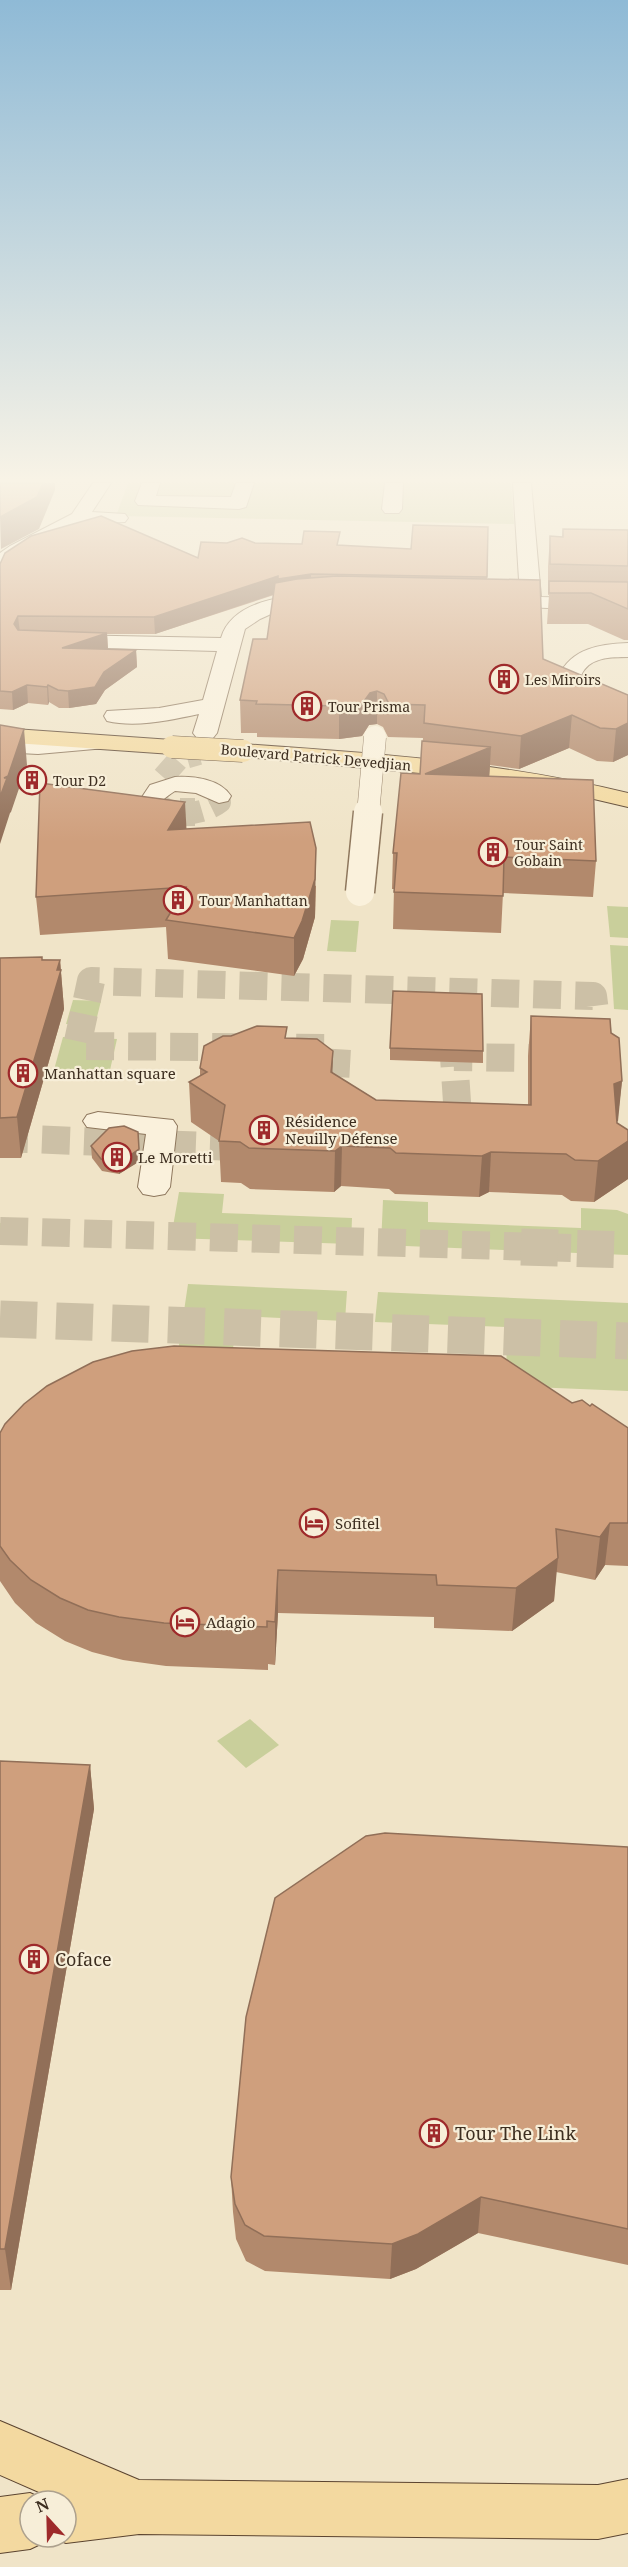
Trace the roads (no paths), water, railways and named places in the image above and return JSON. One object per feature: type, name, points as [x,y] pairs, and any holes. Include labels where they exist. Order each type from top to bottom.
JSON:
[{"type":"main road","name":"Boulevard Patrick Devedjian","points":[[0,735],[376,761],[577,787],[627,801]]},
{"type":"main road","points":[[0,2448],[139,2507]]},
{"type":"main road","points":[[78,2515],[139,2507],[598,2512],[628,2506]]},
{"type":"main road","points":[[0,2525],[18,2523]]},
{"type":"street","points":[[205,733],[235,627],[242,620],[257,612],[290,603]]},
{"type":"street","points":[[557,603],[628,605]]},
{"type":"street","points":[[40,640],[229,645]]},
{"type":"street","points":[[628,650],[606,652],[585,659],[573,669],[570,676],[576,688],[586,695],[600,702],[628,708]]},
{"type":"street","points":[[114,716],[159,715],[213,705]]},
{"type":"street","points":[[360,892],[375,737]]},
{"type":"street","points":[[0,745],[38,747],[103,743]]},
{"type":"street","points":[[160,788],[183,784],[208,787]]},
{"type":"street","points":[[98,1121],[162,1126],[154,1186]]},
{"type":"tunnel","points":[[163,777],[178,760],[199,754]]},
{"type":"tunnel","points":[[154,797],[167,809],[194,813],[220,802],[219,796]]},
{"type":"tunnel","points":[[180,812],[195,812]]},
{"type":"tunnel","points":[[333,1119],[337,1048],[77,1046],[91,981],[593,996],[601,1059],[454,1057],[460,1147]]},
{"type":"tunnel","points":[[0,1138],[263,1148]]},
{"type":"tunnel","points":[[0,1231],[571,1248]]},
{"type":"tunnel","points":[[521,1247],[628,1250]]},
{"type":"tunnel","points":[[0,1319],[628,1341]]},
{"type":"place","name":"Les Miroirs","points":[[504,679]]},
{"type":"place","name":"Tour Prisma","points":[[307,706]]},
{"type":"place","name":"Tour D2","points":[[32,780]]},
{"type":"place","name":"Tour Saint Gobain","points":[[493,852]]},
{"type":"place","name":"Tour Manhattan","points":[[178,900]]},
{"type":"place","name":"Manhattan square","points":[[23,1073]]},
{"type":"place","name":"Résidence Neuilly Défense","points":[[264,1130]]},
{"type":"place","name":"Le Moretti","points":[[117,1157]]},
{"type":"place","name":"Sofitel","points":[[314,1523]]},
{"type":"place","name":"Adagio","points":[[185,1622]]},
{"type":"place","name":"Coface","points":[[34,1959]]},
{"type":"place","name":"Tour The Link","points":[[434,2133]]}]
